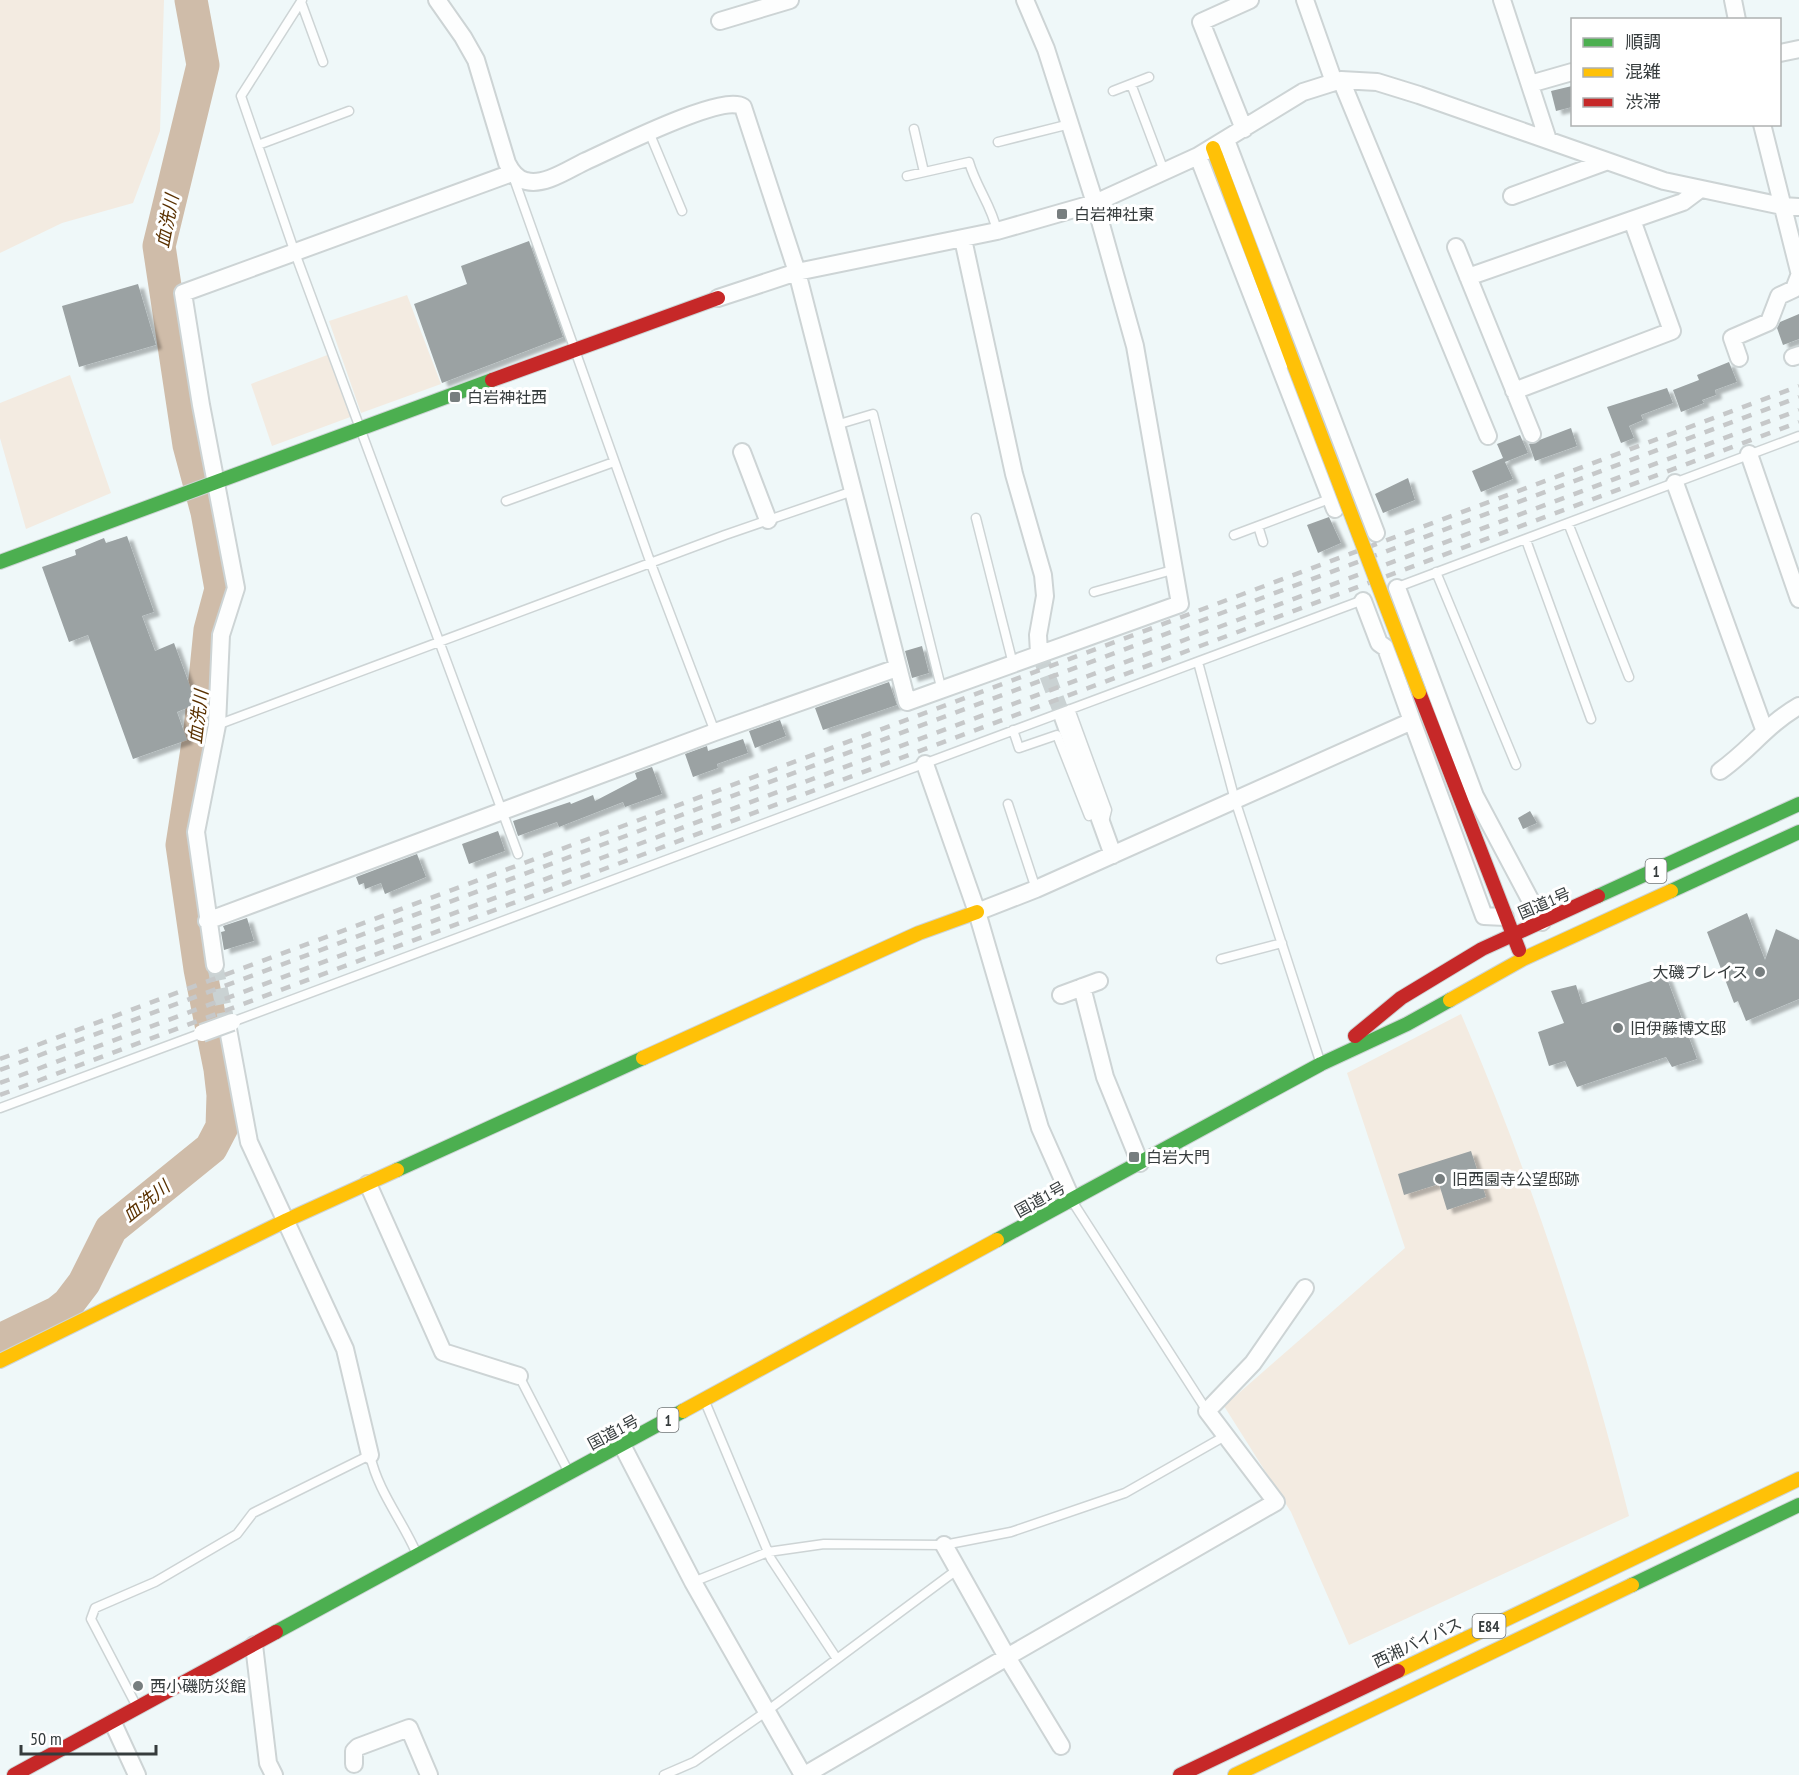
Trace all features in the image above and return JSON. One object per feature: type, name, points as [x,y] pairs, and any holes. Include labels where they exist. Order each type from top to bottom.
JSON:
[{"type":"main road","points":[[1212,148],[1523,959]]},
{"type":"main road","points":[[0,562],[211,482],[718,298]]},
{"type":"main road","name":"国道1号","points":[[1321,1064],[1401,999],[1476,952],[1799,804]]},
{"type":"main road","name":"国道1号","points":[[14,1775],[1321,1064],[1407,1024],[1523,959],[1799,832]]},
{"type":"main road","points":[[0,1361],[287,1220],[919,933],[977,912]]},
{"type":"main road","name":"西湘バイパス","points":[[1180,1775],[1799,1479]]},
{"type":"main road","name":"E84","points":[[1235,1775],[1799,1505]]},
{"type":"street","points":[[437,0],[476,60],[512,172],[525,181],[546,180],[649,132],[718,105],[738,104],[743,107],[797,272],[907,702],[1180,604],[1176,569],[1135,346],[1070,124],[1046,49],[1025,0]]},
{"type":"street","points":[[720,21],[790,0]]},
{"type":"street","points":[[1244,129],[1201,22],[1250,0]]},
{"type":"street","points":[[1305,0],[1488,436]]},
{"type":"street","points":[[1502,0],[1548,140]]},
{"type":"street","points":[[1733,0],[1737,18]]},
{"type":"street","points":[[1781,53],[1799,49]]},
{"type":"street","points":[[1530,84],[1571,72]]},
{"type":"street","points":[[718,298],[797,272],[963,239],[1095,203],[1212,148],[1304,92],[1338,81],[1377,82],[1419,94],[1605,162],[1699,190],[1782,206],[1799,207]]},
{"type":"street","points":[[1762,126],[1799,271]]},
{"type":"street","points":[[1212,148],[1355,478],[1376,534]]},
{"type":"street","points":[[1212,148],[1334,504]]},
{"type":"street","points":[[1512,196],[1605,162]]},
{"type":"street","points":[[215,965],[196,832],[217,725],[221,635],[236,588],[211,482],[183,292],[295,254],[512,172]]},
{"type":"street","points":[[1468,277],[1683,202],[1699,190]]},
{"type":"street","points":[[1514,391],[1672,331],[1632,220]]},
{"type":"street","points":[[963,239],[1014,474],[1043,575],[1045,596],[1038,635],[1040,653]]},
{"type":"street","points":[[1456,247],[1532,434]]},
{"type":"street","points":[[1739,358],[1731,334],[1769,322],[1779,296],[1794,289],[1799,276]]},
{"type":"street","points":[[742,452],[768,520]]},
{"type":"street","points":[[1749,454],[1799,599]]},
{"type":"street","points":[[1324,479],[1355,478]]},
{"type":"street","points":[[1675,483],[1764,729]]},
{"type":"street","points":[[1397,588],[1475,796],[1542,922]]},
{"type":"street","points":[[1363,601],[1379,643],[1386,648],[1484,916],[1505,917]]},
{"type":"street","points":[[207,921],[715,732],[897,668]]},
{"type":"street","points":[[1720,771],[1736,759],[1764,729],[1799,706]]},
{"type":"street","points":[[1066,713],[1113,855]]},
{"type":"street","points":[[977,912],[1036,889],[1412,721]]},
{"type":"street","points":[[925,764],[977,912],[1040,1128],[1072,1200]]},
{"type":"street","points":[[1089,816],[1103,828]]},
{"type":"street","points":[[1061,995],[1099,981]]},
{"type":"street","points":[[1082,987],[1105,1077],[1140,1163]]},
{"type":"street","points":[[202,1033],[231,1024],[245,1076],[245,1117],[249,1142],[345,1349],[370,1455]]},
{"type":"street","points":[[368,1184],[443,1352],[519,1377]]},
{"type":"street","points":[[622,1445],[693,1582],[804,1775],[1276,1502],[1206,1411],[1253,1363],[1305,1288]]},
{"type":"street","points":[[944,1545],[1007,1657],[1061,1746]]},
{"type":"street","points":[[254,1645],[268,1763],[274,1775]]},
{"type":"street","points":[[113,1723],[136,1775]]},
{"type":"street","points":[[354,1764],[354,1751],[358,1747],[409,1728],[429,1775]]},
{"type":"lane","points":[[302,1],[323,62]]},
{"type":"lane","points":[[302,1],[241,96],[295,254],[518,854]]},
{"type":"lane","points":[[1113,91],[1149,77]]},
{"type":"lane","points":[[1131,84],[1164,171]]},
{"type":"lane","points":[[258,145],[349,111]]},
{"type":"lane","points":[[998,142],[1070,124]]},
{"type":"lane","points":[[914,129],[924,172]]},
{"type":"lane","points":[[649,132],[682,211]]},
{"type":"lane","points":[[907,176],[969,162],[974,182],[991,210],[997,231]]},
{"type":"lane","points":[[512,172],[614,462],[715,732]]},
{"type":"lane","points":[[835,425],[873,414],[942,691]]},
{"type":"lane","points":[[231,1024],[1013,730],[1066,713],[1799,436]]},
{"type":"lane","points":[[506,501],[614,462]]},
{"type":"lane","points":[[217,725],[768,520],[853,491]]},
{"type":"lane","points":[[1234,535],[1334,504]]},
{"type":"lane","points":[[976,518],[1013,664]]},
{"type":"lane","points":[[1568,524],[1629,677]]},
{"type":"lane","points":[[1258,526],[1263,542]]},
{"type":"lane","points":[[1526,540],[1591,719]]},
{"type":"lane","points":[[1094,592],[1176,569]]},
{"type":"lane","points":[[1436,572],[1516,765]]},
{"type":"lane","points":[[1198,662],[1235,800],[1321,1064]]},
{"type":"lane","points":[[1013,730],[1019,748],[1057,735],[1089,816]]},
{"type":"lane","points":[[1008,804],[1036,889]]},
{"type":"lane","points":[[1221,959],[1282,943]]},
{"type":"lane","points":[[0,1108],[202,1033]]},
{"type":"lane","points":[[1072,1200],[1206,1411]]},
{"type":"lane","points":[[519,1377],[570,1474]]},
{"type":"lane","points":[[705,1401],[768,1552],[837,1659]]},
{"type":"lane","points":[[693,1582],[768,1552],[824,1544],[944,1545],[1011,1532],[1125,1493],[1225,1436]]},
{"type":"lane","points":[[138,1709],[90,1619],[94,1608],[155,1582],[237,1534],[253,1514],[370,1455],[375,1480],[401,1521],[418,1556]]},
{"type":"lane","points":[[664,1775],[694,1762],[767,1711],[958,1569]]},
{"type":"shaded area","points":[[0,0],[164,0],[160,131],[133,203],[62,223],[0,253]]},
{"type":"shaded area","points":[[407,295],[441,384],[361,413],[329,321]]},
{"type":"shaded area","points":[[330,354],[353,416],[272,446],[251,384]]},
{"type":"shaded area","points":[[70,375],[111,493],[26,529],[0,438],[0,403]]},
{"type":"shaded area","points":[[1461,1014],[1511,1137],[1555,1261],[1594,1388],[1629,1516],[1349,1645],[1291,1512],[1224,1406],[1405,1248],[1347,1073]]},
{"type":"building","points":[[1571,86],[1571,107],[1556,111],[1551,91]]},
{"type":"building","points":[[529,241],[563,337],[442,383],[414,304],[467,284],[461,266]]},
{"type":"building","points":[[138,284],[156,345],[79,367],[62,306]]},
{"type":"building","points":[[1799,314],[1799,339],[1783,345],[1777,328],[1780,322]]},
{"type":"building","points":[[1729,362],[1737,382],[1715,390],[1716,395],[1702,400],[1704,403],[1681,412],[1673,390],[1699,380],[1697,375]]},
{"type":"building","points":[[1667,388],[1673,403],[1641,415],[1643,420],[1629,426],[1634,438],[1621,443],[1607,407]]},
{"type":"building","points":[[1571,428],[1577,446],[1535,461],[1529,444]]},
{"type":"building","points":[[1520,435],[1528,453],[1505,462],[1513,479],[1481,492],[1472,471],[1503,458],[1497,444]]},
{"type":"building","points":[[1408,478],[1415,500],[1383,513],[1375,494]]},
{"type":"building","points":[[1329,517],[1341,543],[1318,553],[1307,525]]},
{"type":"building","points":[[127,536],[154,612],[142,616],[155,651],[174,643],[194,697],[192,706],[177,712],[187,740],[133,759],[88,635],[69,642],[42,567],[76,555],[75,550],[104,538],[106,543]]},
{"type":"building","points":[[922,646],[929,673],[912,678],[905,651]]},
{"type":"building","points":[[889,682],[897,705],[823,730],[815,708]]},
{"type":"building","points":[[780,720],[786,736],[755,748],[749,731]]},
{"type":"building","points":[[743,739],[748,753],[717,764],[718,768],[693,777],[685,754],[707,746],[708,751]]},
{"type":"building","points":[[652,767],[662,794],[625,807],[623,802],[559,827],[557,822],[518,836],[513,821],[593,795],[595,801],[637,779],[635,773]]},
{"type":"building","points":[[1530,811],[1537,823],[1523,829],[1518,818]]},
{"type":"building","points":[[498,831],[505,851],[469,864],[462,844]]},
{"type":"building","points":[[417,854],[426,877],[385,894],[381,883],[365,889],[364,883],[359,885],[356,877]]},
{"type":"building","name":"大磯プレイス","points":[[1747,913],[1765,960],[1776,929],[1799,940],[1799,999],[1746,1021],[1738,1001],[1734,1003],[1707,932]]},
{"type":"building","points":[[247,918],[254,941],[224,950],[221,932],[225,931],[223,926]]},
{"type":"building","name":"旧伊藤博文邸","points":[[1666,976],[1697,1059],[1672,1067],[1666,1057],[1577,1087],[1565,1061],[1549,1066],[1538,1032],[1564,1023],[1551,991],[1576,985],[1582,1004]]},
{"type":"building","name":"旧西園寺公望邸跡","points":[[1471,1151],[1486,1197],[1447,1210],[1439,1184],[1404,1195],[1398,1174]]},
{"type":"waterway","name":"血洗川","points":[[0,1340],[58,1312],[68,1304],[84,1283],[111,1229],[211,1148],[222,1127],[223,1095],[220,1069],[200,969],[182,845],[200,730],[210,630],[221,589],[207,512],[189,445],[159,246],[203,65],[191,0]]},
{"type":"tunnel","points":[[1039,653],[1063,717]]},
{"type":"tunnel","points":[[215,965],[228,1029]]},
{"type":"railway","points":[[0,1059],[1799,386]]},
{"type":"railway","points":[[0,1070],[1799,397]]},
{"type":"railway","points":[[0,1083],[1799,410]]},
{"type":"railway","points":[[0,1095],[1799,422]]},
{"type":"traffic: fast","points":[[0,562],[492,380]]},
{"type":"traffic: fast","points":[[1598,896],[1799,804]]},
{"type":"traffic: fast","points":[[1671,891],[1799,832]]},
{"type":"traffic: fast","points":[[997,1240],[1321,1064],[1407,1024],[1450,1000]]},
{"type":"traffic: fast","points":[[397,1170],[643,1058]]},
{"type":"traffic: fast","points":[[276,1632],[683,1411]]},
{"type":"traffic: fast","points":[[1632,1585],[1799,1505]]},
{"type":"traffic: slow","points":[[1213,148],[1294,365]]},
{"type":"traffic: slow","points":[[1294,365],[1419,692]]},
{"type":"traffic: slow","points":[[1450,1000],[1523,959],[1671,891]]},
{"type":"traffic: slow","points":[[643,1058],[919,933],[977,912]]},
{"type":"traffic: slow","points":[[0,1361],[287,1220],[397,1170]]},
{"type":"traffic: slow","points":[[683,1411],[997,1240]]},
{"type":"traffic: slow","points":[[1398,1671],[1799,1479]]},
{"type":"traffic: slow","points":[[1235,1775],[1632,1585]]},
{"type":"traffic: jam","points":[[492,380],[718,298]]},
{"type":"traffic: jam","points":[[1419,692],[1519,950]]},
{"type":"traffic: jam","points":[[1355,1036],[1401,998],[1482,949],[1598,896]]},
{"type":"traffic: jam","points":[[14,1775],[276,1632]]},
{"type":"traffic: jam","points":[[1180,1775],[1398,1671]]},
{"type":"place","name":"白岩神社東","points":[[1062,214]]},
{"type":"place","name":"白岩神社西","points":[[455,397]]},
{"type":"place","name":"大磯プレイス","points":[[1760,972]]},
{"type":"place","name":"旧伊藤博文邸","points":[[1618,1028]]},
{"type":"place","name":"白岩大門","points":[[1134,1157]]},
{"type":"place","name":"旧西園寺公望邸跡","points":[[1440,1179]]},
{"type":"place","name":"西小磯防災館","points":[[138,1686]]}]
